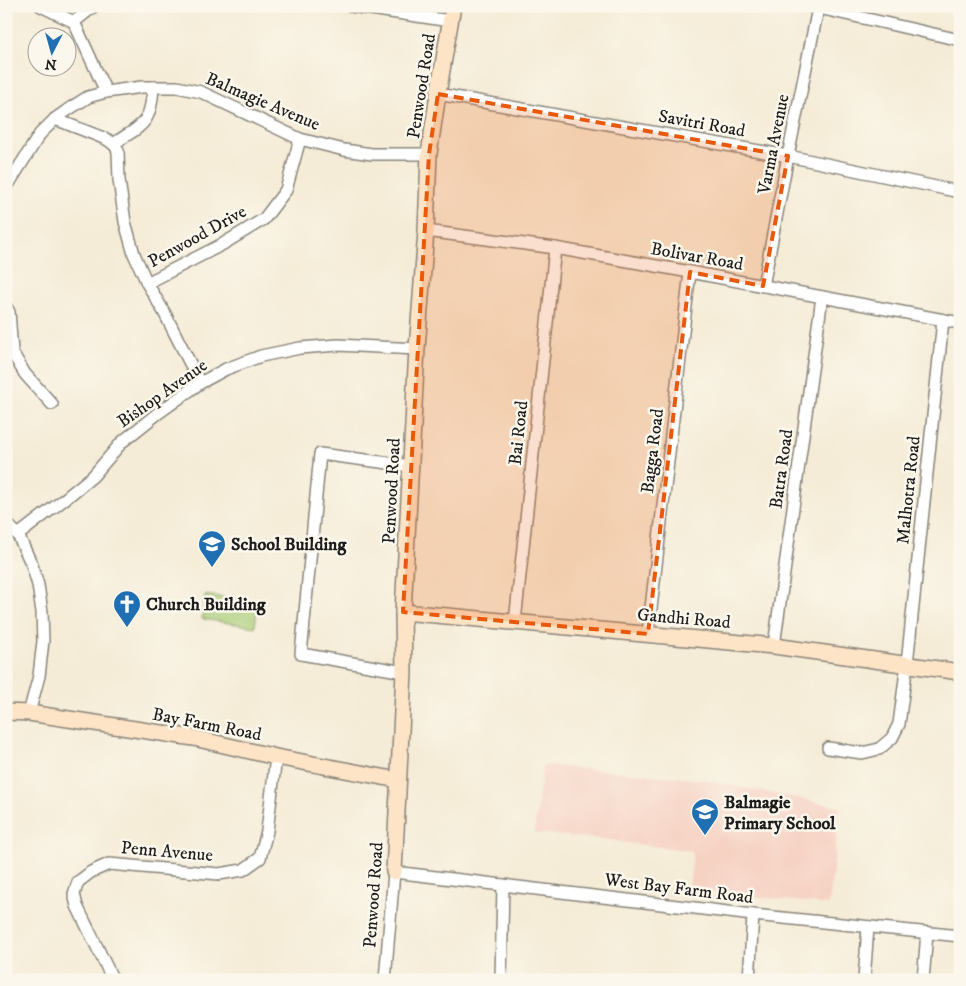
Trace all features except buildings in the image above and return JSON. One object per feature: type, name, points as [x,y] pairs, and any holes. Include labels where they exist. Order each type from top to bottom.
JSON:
[{"type":"street","points":[[41,6],[74,22],[106,92]]},
{"type":"street","points":[[74,22],[94,6]]},
{"type":"street","points":[[351,6],[451,13]]},
{"type":"street","points":[[814,7],[960,40]]},
{"type":"street","name":"Varma Avenue","points":[[764,286],[814,7]]},
{"type":"street","name":"Penwood Road","points":[[385,980],[394,872],[404,672],[403,612],[410,466],[426,231],[429,154],[451,13]]},
{"type":"street","name":"Balmagie Avenue","points":[[6,188],[40,134],[55,119],[88,97],[106,92],[142,87],[177,87],[201,92],[300,139],[344,150],[372,154],[429,154]]},
{"type":"street","points":[[113,144],[143,124],[150,110],[153,87]]},
{"type":"street","name":"Savitri Road","points":[[438,94],[788,156],[960,192]]},
{"type":"street","points":[[55,119],[116,145],[125,222],[134,254],[147,283],[200,383]]},
{"type":"street","name":"Penwood Drive","points":[[147,283],[223,244],[264,219],[286,190],[300,139]]},
{"type":"street","name":"Bolivar Road","points":[[426,231],[555,248],[960,323]]},
{"type":"street","name":"Bai Road","points":[[515,622],[555,248]]},
{"type":"street","name":"Bagga Road","points":[[648,634],[690,272]]},
{"type":"street","name":"Batra Road","points":[[774,646],[822,297]]},
{"type":"street","points":[[6,307],[9,312],[12,352],[25,374],[52,404]]},
{"type":"street","name":"Malhotra Road","points":[[828,748],[862,753],[879,750],[892,738],[899,724],[943,320]]},
{"type":"street","name":"Bishop Avenue","points":[[18,535],[93,476],[122,442],[157,414],[200,383],[226,370],[260,356],[300,348],[338,345],[417,349]]},
{"type":"street","points":[[404,672],[301,654],[320,454],[410,466]]},
{"type":"street","points":[[6,523],[18,535],[32,565],[38,585],[42,612],[43,641],[40,676],[29,713]]},
{"type":"street","name":"Gandhi Road","points":[[403,612],[774,646],[960,672]]},
{"type":"street","name":"Bay Farm Road","points":[[6,712],[29,713],[194,738],[276,757],[398,780]]},
{"type":"street","name":"Penn Avenue","points":[[114,980],[77,906],[74,894],[78,882],[91,872],[109,864],[219,874],[244,870],[260,858],[267,831],[276,757]]},
{"type":"street","name":"West Bay Farm Road","points":[[394,872],[753,915],[960,936]]},
{"type":"street","points":[[500,980],[503,885]]},
{"type":"street","points":[[749,980],[753,915]]},
{"type":"street","points":[[864,980],[868,927]]},
{"type":"street","points":[[923,980],[927,933]]},
{"type":"highlighted area","points":[[438,94],[788,156],[763,286],[690,272],[648,634],[403,612],[429,154]]},
{"type":"shaded area","name":"Balmagie Primary School","points":[[543,765],[705,780],[840,807],[829,905],[689,889],[693,851],[612,840],[534,833]]},
{"type":"green space","points":[[205,595],[258,602],[255,627],[202,619]]},
{"type":"place","name":"School Building","points":[[212,568]]},
{"type":"place","name":"Church Building","points":[[127,628]]},
{"type":"place","name":"Balmagie Primary School","points":[[705,836]]}]
